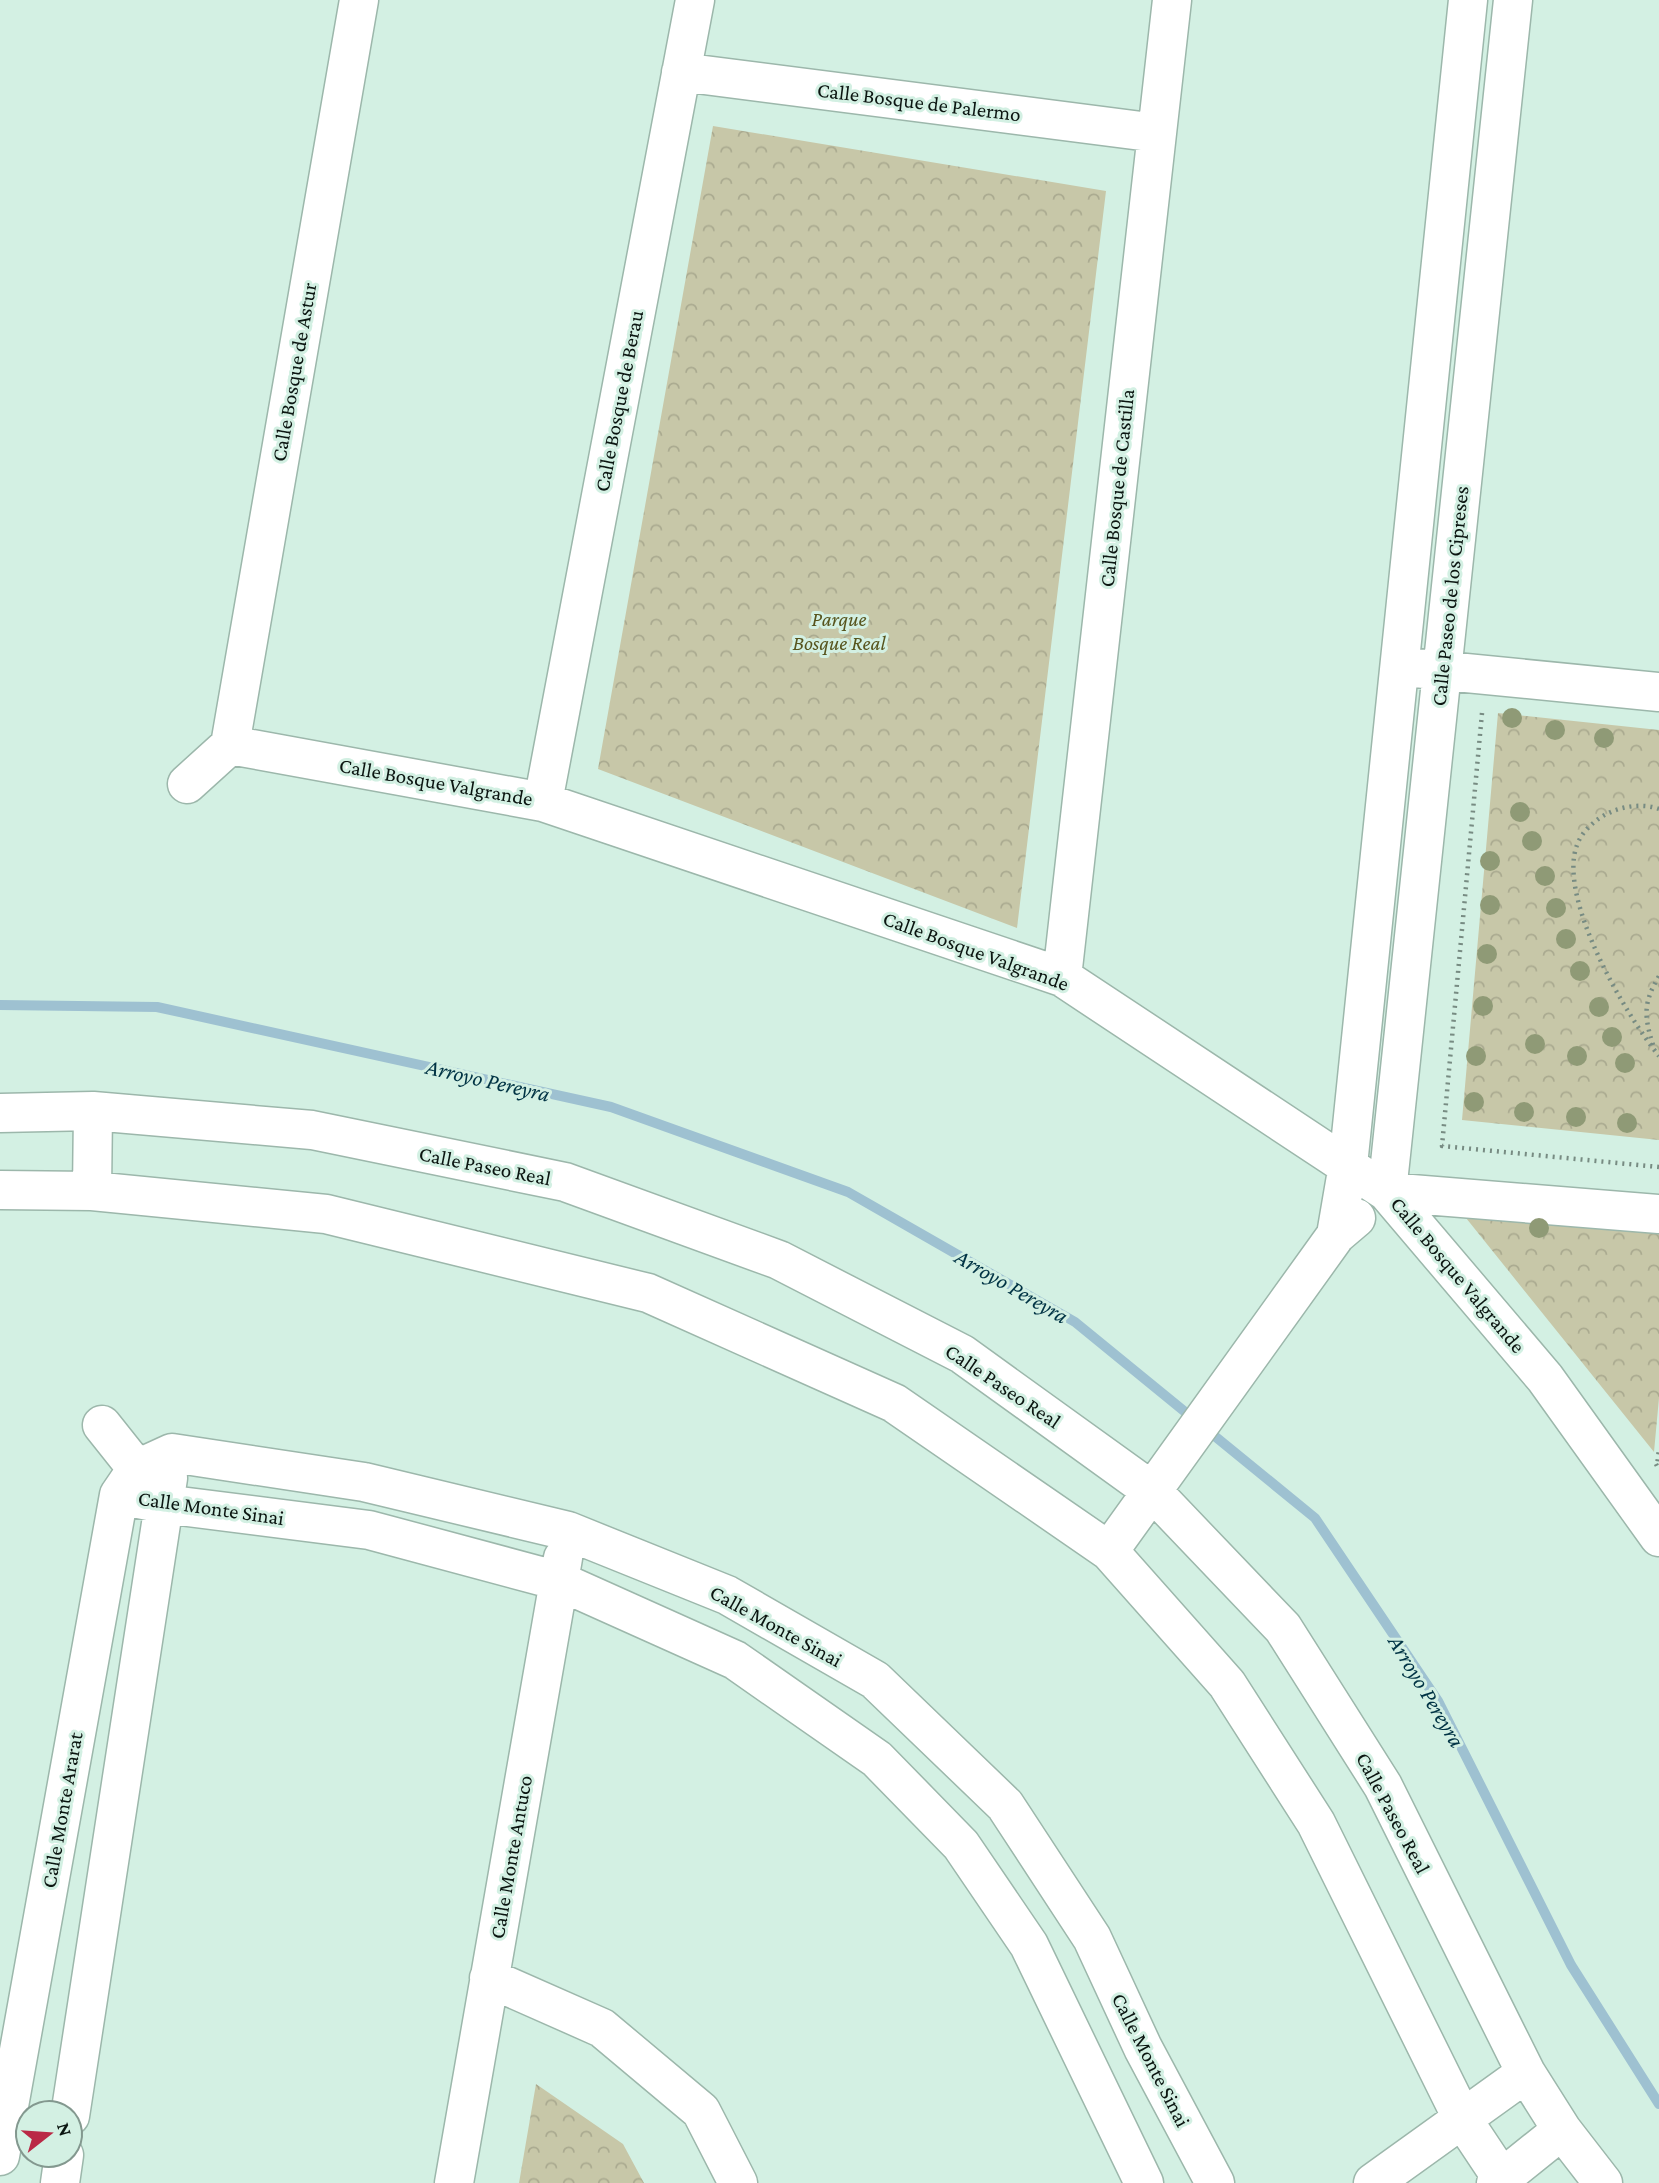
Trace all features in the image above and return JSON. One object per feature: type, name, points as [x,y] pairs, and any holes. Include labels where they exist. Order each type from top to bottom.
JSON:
[{"type":"street","name":"Calle Bosque de Astur","points":[[230,745],[359,0]]},
{"type":"street","name":"Calle Bosque de Berau","points":[[543,802],[695,0]]},
{"type":"street","name":"Calle Bosque de Castilla","points":[[1062,977],[1172,0]]},
{"type":"street","name":"Calle Paseo de los Cipreses","points":[[1336,1235],[1348,1165],[1468,0]]},
{"type":"street","name":"Calle Paseo de los Cipreses","points":[[1387,1192],[1513,0]]},
{"type":"street","name":"Calle Bosque de Palermo","points":[[681,72],[1157,133]]},
{"type":"street","points":[[1399,666],[1659,692]]},
{"type":"street","points":[[187,784],[230,745]]},
{"type":"street","name":"Calle Bosque Valgrande","points":[[230,745],[543,802],[1062,977],[1387,1192],[1545,1378],[1659,1537]]},
{"type":"street","points":[[92,1191],[93,1111]]},
{"type":"street","name":"Calle Paseo Real","points":[[0,1113],[93,1111],[312,1130],[565,1182],[779,1260],[962,1353],[1157,1484],[1283,1628],[1383,1786],[1526,2073],[1563,2130],[1603,2183]]},
{"type":"street","points":[[0,1191],[92,1191],[326,1214],[648,1293],[894,1403],[1109,1551],[1227,1684],[1316,1823],[1464,2120],[1501,2182],[1563,2130]]},
{"type":"street","points":[[1109,1551],[1336,1235],[1387,1192],[1659,1213]]},
{"type":"street","name":"Calle Monte Sinai","points":[[102,1425],[128,1482],[164,1504],[369,1530],[559,1581],[735,1660],[877,1759],[961,1845],[1029,1944],[1144,2183]]},
{"type":"street","points":[[73,2099],[172,1453]]},
{"type":"street","name":"Calle Monte Sinai","points":[[128,1482],[172,1453],[364,1482],[568,1531],[727,1595],[875,1680],[1004,1805],[1093,1938],[1143,2048],[1215,2183]]},
{"type":"street","name":"Calle Monte Ararat","points":[[0,2156],[128,1482]]},
{"type":"street","name":"Calle Monte Antuco","points":[[454,2183],[568,1531]]},
{"type":"street","points":[[489,1978],[602,2028],[701,2111],[738,2183]]},
{"type":"street","points":[[1373,2183],[1526,2073]]},
{"type":"path","points":[[1483,702],[1442,1146],[1659,1167]]},
{"type":"path","points":[[1659,809],[1644,806],[1606,813],[1584,831],[1574,860],[1574,881],[1598,956],[1610,983],[1659,1056]]},
{"type":"path","points":[[1655,1051],[1647,1026],[1646,1007],[1651,989],[1659,976]]},
{"type":"path","points":[[1649,1455],[1657,1466],[1659,1449]]},
{"type":"green space","name":"Parque Bosque Real","points":[[713,126],[1106,191],[1017,928],[598,769]]},
{"type":"green space","points":[[1498,713],[1659,730],[1659,1140],[1462,1120]]},
{"type":"green space","points":[[1462,1213],[1659,1230],[1659,1398],[1654,1452]]},
{"type":"green space","points":[[536,2084],[623,2144],[644,2183],[519,2183]]},
{"type":"waterway","name":"Arroyo Pereyra","points":[[0,1005],[157,1007],[611,1107],[848,1192],[1075,1322],[1315,1518],[1438,1701],[1571,1965],[1659,2104]]}]
